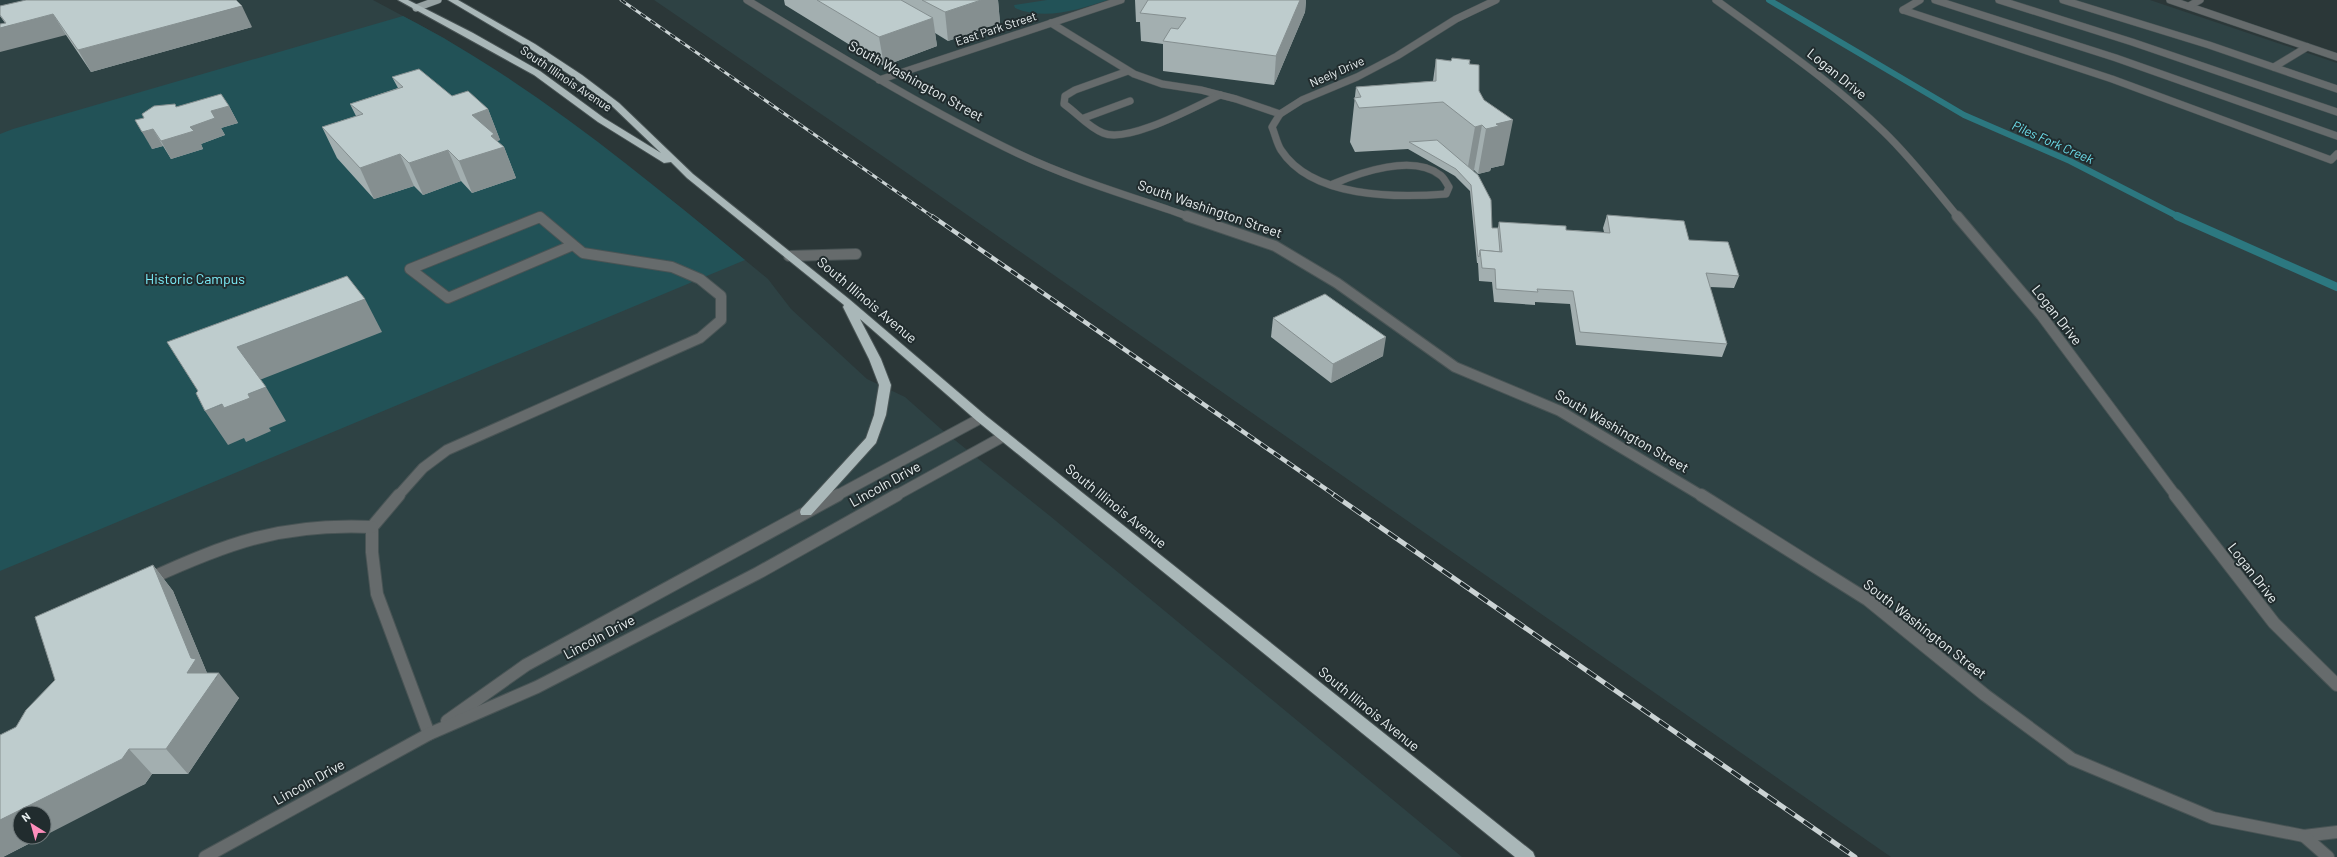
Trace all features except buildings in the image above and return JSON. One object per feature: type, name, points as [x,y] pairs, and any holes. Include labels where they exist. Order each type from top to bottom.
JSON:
[{"type":"highway","name":"South Illinois Avenue","points":[[402,0],[470,35],[537,73],[601,120],[690,176]]},
{"type":"highway","name":"South Illinois Avenue","points":[[452,0],[532,46],[579,76],[616,105],[690,176],[845,301],[981,418],[1527,857]]},
{"type":"highway","points":[[806,512],[872,440],[880,415],[884,385],[875,359],[845,301]]},
{"type":"main road","points":[[416,8],[438,0]]},
{"type":"street","name":"South Washington Street","points":[[747,0],[879,80],[1019,154],[1070,176],[1274,246],[1338,283],[1455,367],[1560,411],[1684,485],[1868,600],[1985,695],[2072,759],[2213,818],[2304,836],[2337,832]]},
{"type":"street","name":"East Park Street","points":[[879,80],[1121,0]]},
{"type":"street","name":"Neely Drive","points":[[1280,114],[1302,100],[1390,60],[1456,19],[1496,0]]},
{"type":"street","name":"Logan Drive","points":[[1716,0],[1807,67],[1883,130],[1905,154],[2041,315],[2154,468],[2274,623],[2337,685]]},
{"type":"street","points":[[1920,0],[1903,10],[2112,79],[2331,160],[2337,154]]},
{"type":"street","points":[[1935,0],[2116,58],[2337,136]]},
{"type":"street","points":[[1999,0],[2132,42],[2337,112]]},
{"type":"street","points":[[2064,0],[2274,67],[2337,89]]},
{"type":"street","points":[[2170,0],[2337,57]]},
{"type":"street","points":[[2189,6],[2200,0]]},
{"type":"street","points":[[1051,23],[1128,71],[1162,84],[1220,94],[1280,114],[1272,127],[1274,140],[1281,153],[1293,166],[1320,181],[1361,193],[1421,197],[1446,194],[1449,187],[1446,179],[1436,171],[1418,166],[1362,172],[1333,184]]},
{"type":"street","points":[[2274,67],[2307,46]]},
{"type":"street","points":[[1128,71],[1075,90],[1065,96],[1064,104],[1104,134],[1117,136],[1134,133],[1220,94]]},
{"type":"street","points":[[1084,118],[1130,101]]},
{"type":"street","points":[[429,734],[377,594],[372,552],[372,527],[423,468],[447,450],[700,338],[720,320],[721,296],[700,279],[672,268],[583,253],[540,217],[410,269],[448,298],[573,245]]},
{"type":"street","points":[[789,256],[856,254]]},
{"type":"street","name":"Lincoln Drive","points":[[429,734],[526,665],[981,418]]},
{"type":"street","name":"Lincoln Drive","points":[[205,857],[429,734],[537,687],[758,572],[1004,436]]},
{"type":"street","points":[[138,584],[209,552],[262,535],[310,528],[346,526],[372,527]]},
{"type":"street","points":[[2304,836],[2328,857]]},
{"type":"shaded area","points":[[0,0],[373,0],[444,38],[560,115],[683,209],[768,279],[791,309],[867,379],[905,397],[941,429],[1050,516],[1462,857],[0,857]]},
{"type":"shaded area","points":[[654,0],[2150,0],[2337,63],[2337,857],[1891,857],[884,157]]},
{"type":"green space","points":[[1047,0],[1108,0],[1074,10],[1050,14],[1026,12],[1015,8],[1014,5]]},
{"type":"green space","name":"Historic Campus","points":[[403,16],[449,41],[537,98],[622,161],[745,260],[0,571],[0,134]]},
{"type":"waterway","name":"Piles Fork Creek","points":[[1769,0],[1964,115],[2070,161],[2177,216]]},
{"type":"waterway","name":"Piles Fork Creek","points":[[2177,216],[2337,287]]},
{"type":"railway","points":[[621,0],[933,217]]},
{"type":"railway","points":[[932,216],[1336,496]]},
{"type":"railway","points":[[1334,495],[1855,857]]}]
